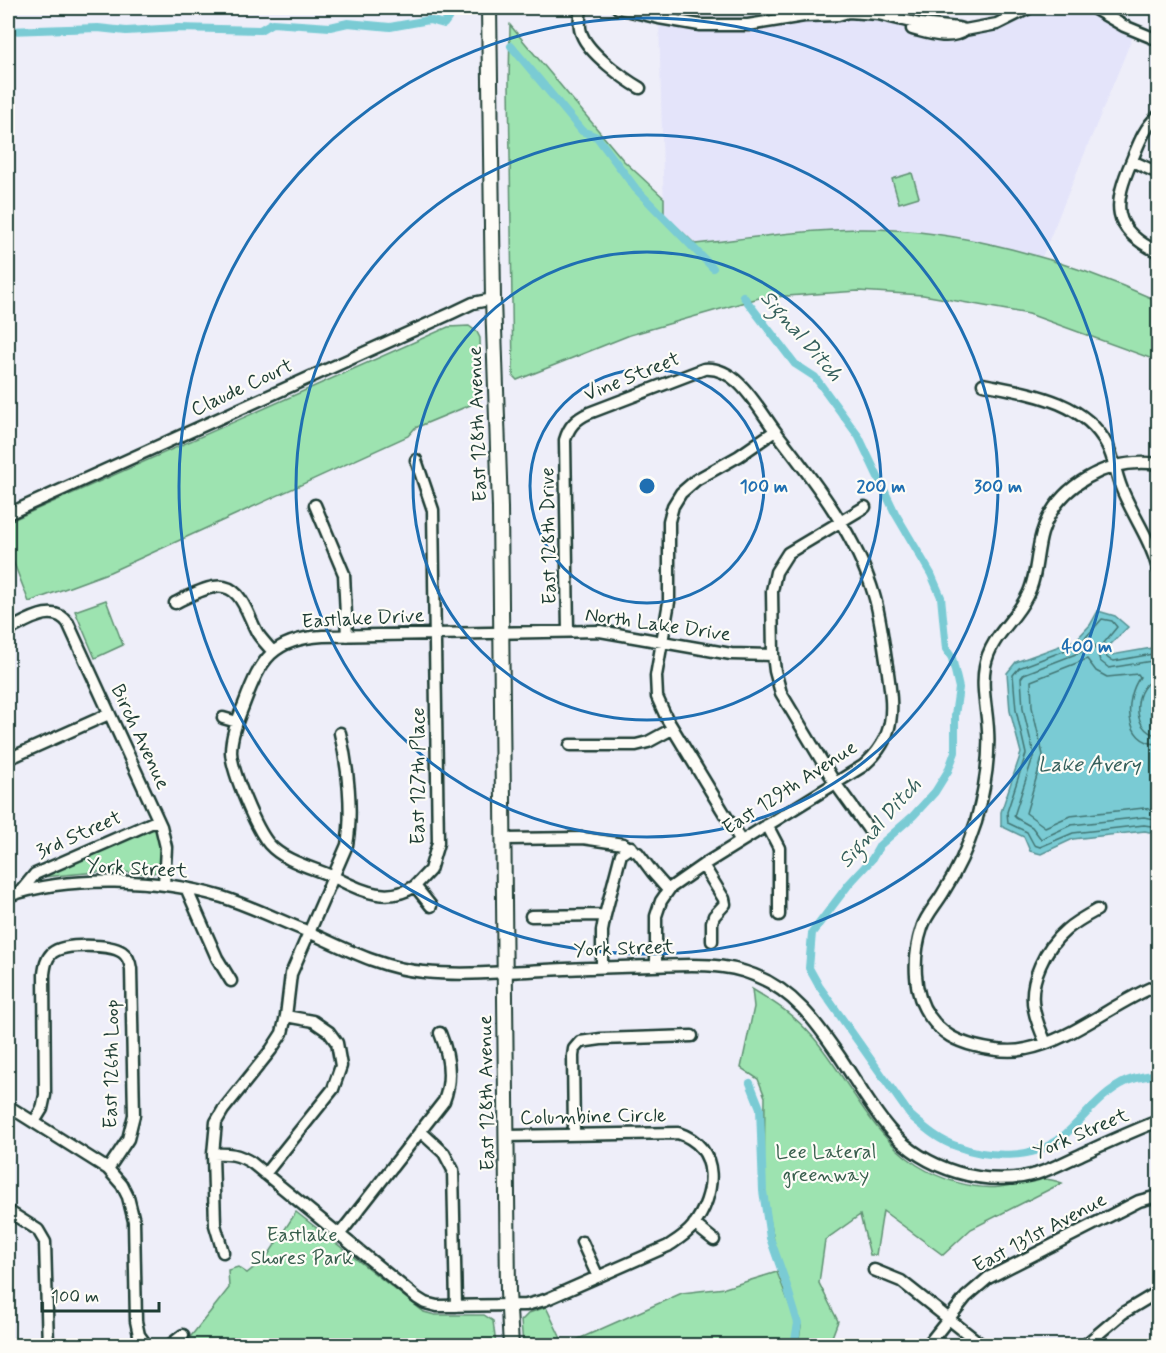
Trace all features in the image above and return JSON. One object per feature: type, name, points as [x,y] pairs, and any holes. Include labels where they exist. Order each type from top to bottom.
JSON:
[{"type":"main road","name":"East 128th Avenue","points":[[489,8],[493,299],[499,452],[508,1306],[511,1346]]},
{"type":"street","points":[[581,8],[580,27],[584,41],[621,77],[640,88]]},
{"type":"street","points":[[618,8],[641,10],[678,22],[731,26],[838,11],[878,14],[920,24],[965,30],[997,24],[1029,8]]},
{"type":"street","points":[[1093,8],[1124,26],[1158,40]]},
{"type":"street","points":[[1158,116],[1143,135],[1121,186],[1120,217],[1136,238],[1158,252]]},
{"type":"street","points":[[1131,161],[1158,173]]},
{"type":"street","name":"Claude Court","points":[[8,514],[473,303],[493,299]]},
{"type":"street","name":"Vine Street","points":[[565,440],[571,425],[589,413],[698,370],[710,369],[725,373]]},
{"type":"street","name":"East 129th Avenue","points":[[668,890],[703,865],[863,766],[880,749],[891,726],[893,712],[874,595],[867,574],[822,493],[739,384],[725,373]]},
{"type":"street","points":[[983,384],[1056,402],[1083,419],[1103,439],[1110,451],[1113,465],[1130,507],[1148,537],[1158,569]]},
{"type":"street","points":[[741,841],[672,729],[657,697],[656,676],[669,602],[669,520],[677,498],[696,480],[740,456],[775,431]]},
{"type":"street","name":"East 128th Drive","points":[[565,440],[568,631]]},
{"type":"street","name":"East 127th Place","points":[[415,886],[430,870],[438,843],[433,510],[416,460]]},
{"type":"street","points":[[1158,464],[1139,462],[1113,465],[1087,476],[1055,507],[1043,529],[1036,551],[1029,594],[990,647],[983,684],[988,747],[982,797],[966,850],[943,895],[931,910],[922,928],[916,982],[927,1014],[948,1037],[986,1048],[1007,1051],[1025,1050],[1046,1043],[1119,1003],[1158,985]]},
{"type":"street","points":[[315,505],[344,574],[346,636]]},
{"type":"street","points":[[865,507],[797,547],[785,557],[776,572],[772,591],[773,655],[781,693],[835,783],[869,830]]},
{"type":"street","points":[[175,603],[208,588],[219,586],[228,588],[239,597],[258,634],[273,652]]},
{"type":"street","name":"Birch Avenue","points":[[8,630],[42,615],[56,613],[62,615],[68,623],[158,820],[166,847],[164,885]]},
{"type":"street","name":"North Lake Drive","points":[[501,632],[600,632],[732,654],[773,655]]},
{"type":"street","name":"Eastlake Drive","points":[[415,886],[393,895],[374,894],[283,855],[265,839],[233,767],[232,738],[237,722],[259,668],[273,652],[299,638],[501,632]]},
{"type":"street","points":[[8,759],[109,714]]},
{"type":"street","points":[[223,718],[237,722]]},
{"type":"street","points":[[570,745],[636,745],[648,742],[672,729]]},
{"type":"street","points":[[223,1252],[215,1225],[214,1127],[219,1116],[282,1033],[291,974],[347,845],[349,834],[348,770],[340,733]]},
{"type":"street","name":"3rd Street","points":[[21,891],[35,874],[158,820]]},
{"type":"street","points":[[767,825],[779,848],[779,915]]},
{"type":"street","points":[[504,839],[583,838],[609,841],[631,847],[668,890],[656,916],[656,966]]},
{"type":"street","points":[[602,967],[602,931],[605,915],[621,854],[631,847]]},
{"type":"street","points":[[703,865],[725,904],[714,916],[712,941]]},
{"type":"street","name":"York Street","points":[[8,896],[21,891],[101,882],[164,885],[246,905],[386,965],[431,973],[602,967],[702,965],[727,967],[756,976],[781,988],[811,1016],[890,1130],[920,1155],[956,1172],[990,1178],[1033,1174],[1158,1121]]},
{"type":"street","points":[[415,886],[431,906]]},
{"type":"street","points":[[187,890],[217,958],[231,981]]},
{"type":"street","points":[[1046,1043],[1033,1003],[1035,982],[1041,964],[1062,934],[1075,922],[1097,910]]},
{"type":"street","points":[[531,916],[605,915]]},
{"type":"street","name":"East 126th Loop","points":[[34,1122],[42,1109],[45,1095],[44,975],[47,961],[57,950],[67,947],[106,947],[130,952],[134,1115],[128,1139],[108,1169]]},
{"type":"street","points":[[265,1174],[336,1083],[340,1073],[341,1059],[337,1034],[313,1022],[286,1016]]},
{"type":"street","points":[[339,1235],[444,1101],[448,1084],[448,1052],[441,1033]]},
{"type":"street","points":[[574,1134],[573,1043],[587,1040],[692,1036]]},
{"type":"street","points":[[8,1106],[108,1169],[122,1185],[132,1208],[136,1322],[147,1346]]},
{"type":"street","points":[[420,1131],[444,1153],[453,1170],[456,1306]]},
{"type":"street","name":"Columbine Circle","points":[[213,1154],[229,1153],[240,1156],[426,1303],[456,1306],[535,1304],[668,1246],[685,1234],[694,1224],[706,1203],[710,1185],[709,1161],[704,1143],[678,1133],[507,1136]]},
{"type":"street","name":"East 131st Avenue","points":[[927,1346],[966,1297],[988,1278],[1139,1201],[1158,1196]]},
{"type":"street","points":[[8,1211],[38,1230],[45,1242],[48,1346]]},
{"type":"street","points":[[694,1224],[714,1240]]},
{"type":"street","points":[[582,1242],[598,1277]]},
{"type":"street","points":[[874,1270],[901,1281],[983,1346]]},
{"type":"street","points":[[1084,1346],[1123,1313],[1158,1292]]},
{"type":"street","points":[[169,1346],[183,1335]]},
{"type":"shaded area","points":[[1029,8],[1093,8],[1135,31],[1042,257],[957,238],[861,229],[798,231],[695,244],[664,214],[659,18],[700,25],[838,15],[877,21],[927,33],[955,35]]},
{"type":"green space","points":[[510,25],[624,161],[664,198],[664,214],[695,244],[859,229],[935,234],[1012,249],[1087,272],[1158,301],[1158,361],[1029,314],[923,295],[858,291],[759,298],[630,335],[517,380],[513,376]]},
{"type":"green space","points":[[912,173],[919,197],[899,203],[892,179]]},
{"type":"green space","points":[[469,326],[477,332],[480,338],[481,392],[480,399],[475,403],[415,428],[408,436],[110,572],[29,602],[8,548],[8,522],[448,327]]},
{"type":"green space","points":[[106,600],[123,645],[95,658],[75,611]]},
{"type":"green space","points":[[149,829],[156,830],[161,849],[160,869],[152,874],[108,871],[43,877],[43,875]]},
{"type":"green space","name":"Lee Lateral greenway","points":[[752,989],[785,1010],[806,1029],[826,1053],[872,1122],[900,1152],[917,1165],[946,1179],[979,1187],[1000,1187],[1038,1179],[1062,1183],[971,1229],[943,1255],[883,1211],[876,1255],[870,1255],[860,1215],[825,1240],[819,1283],[838,1321],[829,1345],[798,1345],[801,1326],[774,1241],[764,1187],[765,1097],[758,1079],[741,1068],[754,1007]]},
{"type":"green space","name":"Eastlake Shores Park","points":[[296,1212],[424,1312],[435,1315],[484,1315],[493,1321],[496,1345],[184,1345],[229,1288],[228,1270],[238,1267],[247,1273],[267,1257]]},
{"type":"green space","points":[[777,1272],[797,1324],[793,1345],[565,1345],[682,1293],[725,1288]]},
{"type":"green space","points":[[546,1307],[564,1345],[523,1345],[521,1321],[529,1313]]},
{"type":"water","name":"Lake Avery","points":[[1098,611],[1115,616],[1128,627],[1109,646],[1112,655],[1158,647],[1158,687],[1153,699],[1152,715],[1158,725],[1158,834],[1145,831],[1073,839],[1041,854],[1030,851],[1024,837],[1001,826],[1001,812],[1021,753],[1010,711],[1007,673],[1016,662],[1076,640],[1090,625]]},
{"type":"waterway","points":[[8,31],[98,28],[126,31],[178,28],[260,30],[272,23],[330,27],[348,23],[390,27],[429,20],[444,24],[452,13],[471,12]]},
{"type":"waterway","name":"Signal Ditch","points":[[511,46],[582,131],[597,137],[636,189],[713,268]]},
{"type":"waterway","name":"Signal Ditch","points":[[743,296],[795,364],[815,377],[859,437],[895,513],[931,574],[941,597],[946,649],[952,658],[959,688],[955,715],[955,752],[948,771],[935,792],[913,816],[880,845],[872,859],[849,884],[812,933],[809,968],[819,986],[910,1115],[931,1133],[969,1150],[1010,1155],[1050,1145],[1069,1131],[1117,1086],[1127,1081],[1158,1074]]},
{"type":"waterway","points":[[750,1083],[760,1108],[763,1191],[770,1238],[787,1286]]},
{"type":"waterway","points":[[788,1290],[798,1323],[794,1346]]}]
